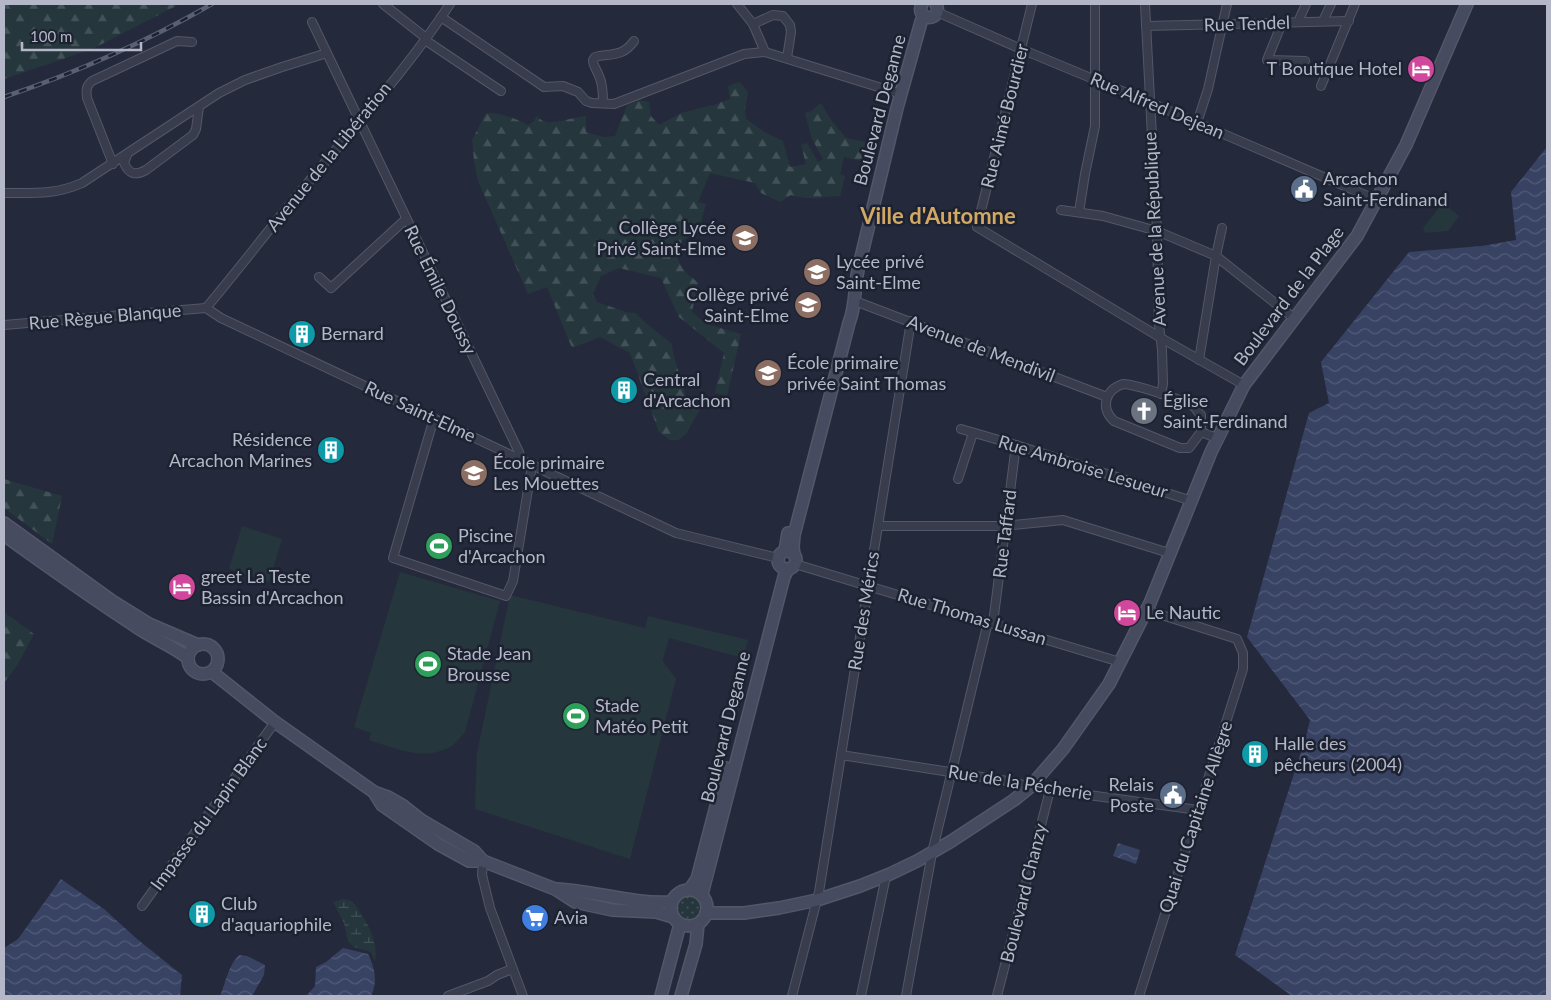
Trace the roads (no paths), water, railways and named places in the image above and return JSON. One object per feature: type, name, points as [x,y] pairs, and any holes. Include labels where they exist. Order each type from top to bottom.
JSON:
[{"type":"main road","points":[[922,4],[920,10],[932,12]]},
{"type":"main road","name":"Boulevard de la Plage","points":[[706,914],[744,913],[817,900],[886,876],[932,853],[988,818],[1030,787],[1064,749],[1109,684],[1146,610],[1217,438],[1244,385],[1357,236],[1406,144],[1467,4]]},
{"type":"main road","name":"Boulevard Deganne","points":[[855,301],[858,270],[901,94],[921,22],[932,12]]},
{"type":"main road","name":"Boulevard Deganne","points":[[702,894],[784,577],[787,561],[788,530],[844,319],[863,287],[864,268],[932,12]]},
{"type":"main road","points":[[4,523],[112,601],[149,624],[198,645],[208,645],[216,651],[218,660],[212,672],[197,674],[190,668],[188,658],[191,650],[198,645]]},
{"type":"main road","points":[[4,535],[89,596],[142,631],[175,648],[188,658]]},
{"type":"main road","name":"Boulevard Deganne","points":[[690,889],[697,879],[766,612],[787,561]]},
{"type":"main road","points":[[212,672],[275,722],[374,792],[402,805],[421,820],[474,851],[482,861],[555,889],[575,902],[612,910],[656,912],[676,921],[686,926],[698,924],[705,918],[707,903],[702,894],[690,889],[680,891],[671,902],[671,912],[676,921],[661,996]]},
{"type":"main road","points":[[555,889],[578,890],[613,898],[656,903],[671,902]]},
{"type":"main road","points":[[681,996],[696,944],[698,924]]},
{"type":"street","points":[[383,4],[426,39],[501,91]]},
{"type":"street","name":"Avenue de la Libération","points":[[206,308],[426,39],[450,4]]},
{"type":"street","points":[[737,4],[753,24],[766,52]]},
{"type":"street","name":"Rue Aimé Bourdier","points":[[1032,4],[977,227],[1160,338]]},
{"type":"street","points":[[1079,212],[1095,126],[1095,4]]},
{"type":"street","name":"Avenue de la République","points":[[1145,4],[1157,231],[1163,384],[1161,394]]},
{"type":"street","points":[[1197,123],[1208,89],[1227,4]]},
{"type":"street","points":[[1298,22],[1306,4]]},
{"type":"street","points":[[1323,21],[1331,4]]},
{"type":"street","points":[[1321,86],[1356,4]]},
{"type":"street","name":"Rue Alfred Dejean","points":[[932,12],[1377,200]]},
{"type":"street","points":[[753,24],[774,15],[783,16],[790,25],[791,32],[787,58]]},
{"type":"street","points":[[441,17],[544,87],[563,86],[578,92],[586,101],[592,103],[619,103],[744,54],[766,52],[901,94]]},
{"type":"street","name":"Rue Tendel","points":[[1146,26],[1349,21]]},
{"type":"street","name":"Rue Émile Doussy","points":[[312,22],[519,452],[521,460]]},
{"type":"street","points":[[1282,23],[1267,60],[1305,61]]},
{"type":"street","points":[[113,164],[87,98],[86,90],[88,85],[92,81],[177,40],[192,42]]},
{"type":"street","points":[[603,102],[600,78],[593,60],[595,57],[623,52],[634,41]]},
{"type":"street","points":[[4,193],[45,193],[67,190],[113,164],[219,94],[245,80],[282,66],[327,53]]},
{"type":"street","points":[[128,153],[124,163],[127,169],[132,173],[139,174],[146,170],[193,135],[196,129],[199,107]]},
{"type":"street","points":[[1061,210],[1103,216],[1157,231],[1216,256],[1295,319]]},
{"type":"street","points":[[319,277],[331,288],[406,218]]},
{"type":"street","points":[[1200,360],[1222,228]]},
{"type":"street","name":"Avenue de Mendivil","points":[[855,301],[1106,397]]},
{"type":"street","name":"Rue Règue Blanque","points":[[4,324],[206,308]]},
{"type":"street","name":"Rue Saint-Elme","points":[[206,308],[221,318],[676,533],[787,561]]},
{"type":"street","name":"Rue des Mérics","points":[[792,996],[817,900],[911,322]]},
{"type":"street","points":[[1160,338],[1244,385]]},
{"type":"street","points":[[1129,384],[1161,394],[1193,406],[1201,415],[1201,432],[1189,448],[1180,448],[1114,421],[1107,413],[1106,397],[1110,390],[1116,386],[1129,384]]},
{"type":"street","points":[[434,418],[393,558],[506,596],[514,581],[532,465]]},
{"type":"street","name":"Rue Ambroise Lesueur","points":[[962,430],[1016,445],[1192,501]]},
{"type":"street","points":[[1201,432],[1217,438]]},
{"type":"street","points":[[958,479],[973,433]]},
{"type":"street","name":"Rue Taffard","points":[[906,996],[932,853],[951,772],[991,622],[1016,445]]},
{"type":"street","points":[[878,526],[1006,526],[1063,520],[1169,554]]},
{"type":"street","name":"Rue Thomas Lussan","points":[[787,561],[1120,662]]},
{"type":"street","name":"Quai du Capitaine Allègre","points":[[1139,996],[1243,669],[1243,653],[1237,639],[1146,610]]},
{"type":"street","name":"Impasse du Lapin Blanc","points":[[142,906],[275,722]]},
{"type":"street","name":"Rue de la Pécherie","points":[[841,755],[1014,782],[1030,787],[1198,810]]},
{"type":"street","name":"Boulevard Chanzy","points":[[997,996],[1050,790]]},
{"type":"street","points":[[482,861],[482,875],[490,908],[524,996]]},
{"type":"street","points":[[861,996],[886,876]]},
{"type":"street","points":[[448,996],[488,981],[512,969]]},
{"type":"water","points":[[1547,147],[1547,996],[1292,996],[1235,955],[1310,720],[1247,637],[1309,413],[1329,403],[1321,362],[1409,252],[1482,246],[1516,240],[1511,192]]},
{"type":"water","points":[[1118,843],[1140,850],[1136,864],[1113,856]]},
{"type":"water","points":[[61,879],[104,909],[137,939],[182,975],[180,996],[4,996],[4,948],[18,939]]},
{"type":"water","points":[[343,948],[368,954],[375,975],[371,996],[306,996],[315,986],[316,967],[326,962]]},
{"type":"water","points":[[239,955],[247,956],[265,965],[264,975],[252,996],[220,996],[230,969]]},
{"type":"railway","points":[[4,97],[110,56],[212,4]]},
{"type":"place","name":"T Boutique Hotel","points":[[1421,69]]},
{"type":"place","name":"Arcachon Saint-Ferdinand","points":[[1304,189]]},
{"type":"place","name":"Collège Lycée Privé Saint-Elme","points":[[745,238]]},
{"type":"place","name":"Lycée privé Saint-Elme","points":[[817,272]]},
{"type":"place","name":"Collège privé Saint-Elme","points":[[808,305]]},
{"type":"place","name":"Bernard","points":[[302,334]]},
{"type":"place","name":"École primaire privée Saint Thomas","points":[[768,373]]},
{"type":"place","name":"Central d'Arcachon","points":[[624,390]]},
{"type":"place","name":"Église Saint-Ferdinand","points":[[1144,411]]},
{"type":"place","name":"Résidence Arcachon Marines","points":[[331,450]]},
{"type":"place","name":"École primaire Les Mouettes","points":[[474,473]]},
{"type":"place","name":"Piscine d'Arcachon","points":[[439,546]]},
{"type":"place","name":"greet La Teste Bassin d'Arcachon","points":[[182,587]]},
{"type":"place","name":"Le Nautic","points":[[1127,613]]},
{"type":"place","name":"Stade Jean Brousse","points":[[428,664]]},
{"type":"place","name":"Stade Matéo Petit","points":[[576,716]]},
{"type":"place","name":"Halle des pêcheurs (2004)","points":[[1255,754]]},
{"type":"place","name":"Relais Poste","points":[[1173,795]]},
{"type":"place","name":"Club d'aquariophile","points":[[202,914]]},
{"type":"place","name":"Avia","points":[[535,918]]},
{"type":"district","name":"Ville d'Automne","points":[[938,216]]}]
